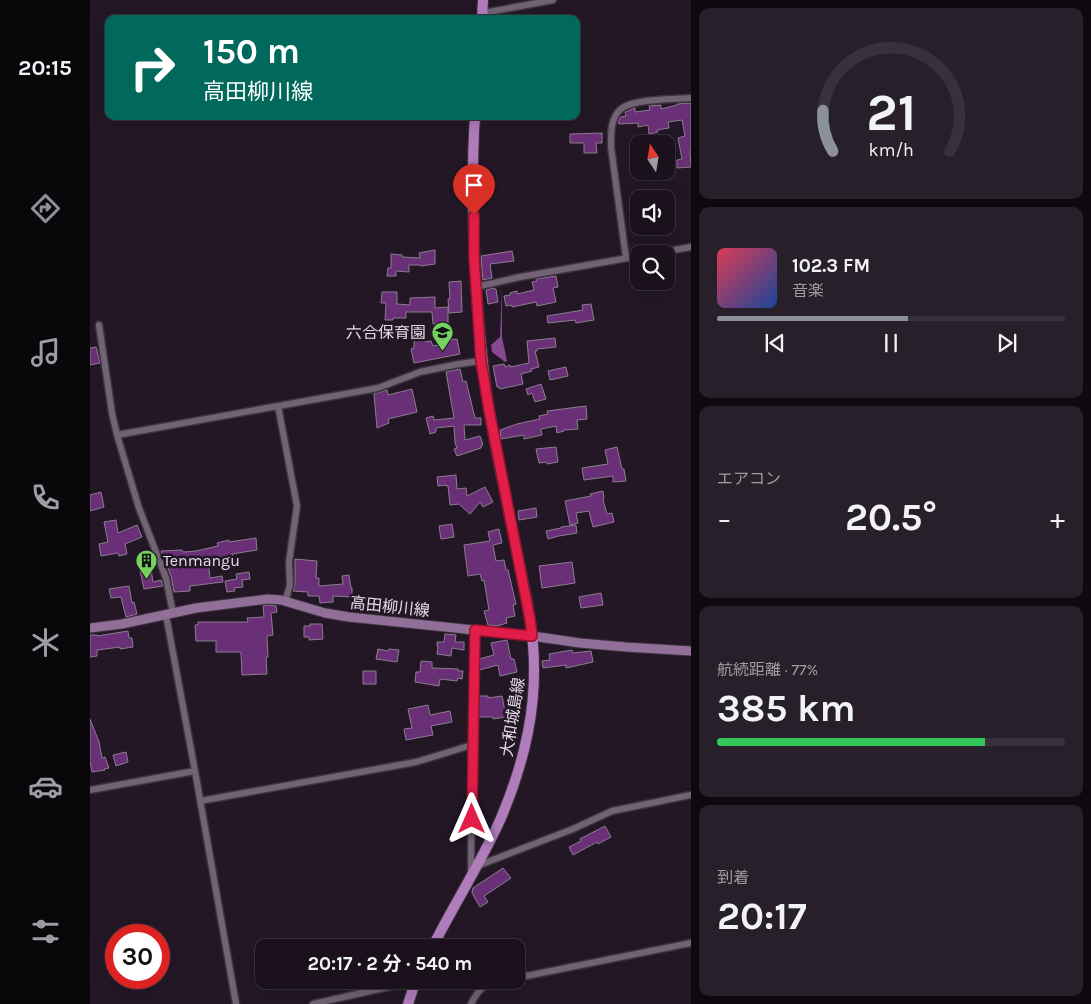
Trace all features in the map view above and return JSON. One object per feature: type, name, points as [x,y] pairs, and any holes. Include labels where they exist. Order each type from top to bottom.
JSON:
[{"type":"main road","points":[[482,15],[483,0]]},
{"type":"main road","name":"大和城島線","points":[[437,939],[501,818],[521,764],[532,707],[534,674],[530,619],[481,361],[474,233],[473,169],[476,120]]},
{"type":"main road","name":"高田柳川線","points":[[90,628],[122,624],[196,608],[268,599],[324,613],[349,617],[626,648],[691,651]]},
{"type":"main road","points":[[408,1004],[413,989]]},
{"type":"street","points":[[486,15],[553,0]]},
{"type":"street","points":[[626,258],[611,147],[610,134],[613,120],[620,109],[635,103],[691,98]]},
{"type":"street","points":[[675,250],[691,247]]},
{"type":"street","points":[[476,287],[520,277],[630,257]]},
{"type":"street","points":[[100,325],[112,413],[117,435],[139,508],[166,578],[169,614],[236,1004]]},
{"type":"street","points":[[117,435],[378,388],[420,372],[481,361]]},
{"type":"street","points":[[278,406],[297,506],[289,562],[290,585],[285,602]]},
{"type":"street","points":[[475,630],[472,746],[474,870],[612,812],[691,795]]},
{"type":"street","points":[[200,801],[416,762],[472,746]]},
{"type":"street","points":[[90,790],[195,771]]},
{"type":"street","points":[[525,976],[691,943]]},
{"type":"street","points":[[313,1004],[380,989]]},
{"type":"street","points":[[471,1004],[481,989]]},
{"type":"shaded area","points":[[502,289],[502,337],[507,361],[505,362],[492,352],[491,345],[500,337]]},
{"type":"building","points":[[691,103],[691,167],[677,168],[677,160],[682,159],[678,138],[685,136],[682,120],[668,122],[669,128],[657,130],[658,132],[649,134],[648,125],[638,127],[638,123],[619,124],[618,122],[621,117],[626,116],[625,112],[635,108],[635,112],[650,110],[649,106],[661,105],[661,109],[677,104]]},
{"type":"building","points":[[602,133],[602,143],[596,143],[597,153],[584,153],[584,143],[570,143],[570,134]]},
{"type":"building","points":[[435,250],[435,264],[409,265],[409,272],[396,271],[396,276],[387,276],[388,268],[391,268],[391,254],[420,258],[419,253]]},
{"type":"building","points":[[512,251],[514,261],[490,264],[492,278],[483,280],[481,256]]},
{"type":"building","points":[[556,276],[558,287],[553,288],[556,302],[537,306],[536,302],[512,307],[512,305],[506,306],[504,296],[517,291],[517,294],[534,290],[532,282],[537,281],[536,279]]},
{"type":"building","points":[[461,281],[462,312],[449,313],[449,282]]},
{"type":"building","points":[[496,289],[498,302],[488,304],[486,290]]},
{"type":"building","points":[[382,292],[397,292],[397,304],[410,305],[410,298],[435,297],[435,308],[448,307],[448,323],[433,324],[432,312],[406,312],[406,318],[385,320],[386,303],[381,303]]},
{"type":"building","points":[[591,304],[594,320],[576,323],[575,320],[548,323],[547,316],[583,310],[582,305]]},
{"type":"building","points":[[414,328],[423,328],[424,342],[431,341],[433,346],[447,343],[447,340],[457,339],[460,354],[414,363],[411,349],[414,348]]},
{"type":"building","points":[[555,338],[556,347],[537,349],[535,351],[539,367],[521,374],[523,384],[500,389],[497,387],[493,366],[504,364],[505,367],[510,365],[510,367],[529,363],[527,341]]},
{"type":"building","points":[[96,347],[100,363],[90,365],[90,348]]},
{"type":"building","points":[[566,367],[568,376],[550,380],[548,371]]},
{"type":"building","points":[[460,369],[463,382],[466,381],[475,418],[481,418],[481,425],[464,425],[465,440],[480,436],[483,445],[481,448],[457,456],[454,449],[457,448],[454,426],[436,428],[436,432],[430,434],[426,418],[433,416],[434,420],[454,418],[446,372]]},
{"type":"building","points":[[541,384],[546,399],[535,402],[532,393],[528,395],[526,389]]},
{"type":"building","points":[[412,389],[417,412],[388,419],[389,423],[377,428],[374,394],[387,390],[388,395]]},
{"type":"building","points":[[586,406],[587,419],[577,420],[578,429],[564,430],[557,433],[556,426],[541,429],[542,435],[524,439],[524,435],[501,439],[500,430],[540,419],[539,416],[548,414],[547,411]]},
{"type":"building","points":[[556,447],[558,462],[539,463],[536,449]]},
{"type":"building","points":[[617,447],[626,481],[613,482],[613,476],[584,480],[582,468],[608,464],[605,450]]},
{"type":"building","points":[[456,475],[457,489],[466,488],[467,496],[485,487],[493,502],[483,507],[480,502],[470,514],[459,504],[450,505],[448,486],[438,486],[437,477]]},
{"type":"building","points":[[603,491],[603,500],[607,514],[612,513],[614,522],[593,527],[589,511],[576,513],[578,523],[570,525],[565,501],[591,496],[590,494]]},
{"type":"building","points":[[101,492],[104,507],[90,511],[90,495]]},
{"type":"building","points":[[536,508],[537,517],[519,520],[518,511]]},
{"type":"building","points":[[116,520],[118,533],[137,525],[142,537],[125,544],[127,554],[119,556],[118,553],[101,556],[99,544],[108,542],[104,522]]},
{"type":"building","points":[[452,524],[454,537],[441,539],[439,526]]},
{"type":"building","points":[[576,525],[577,533],[548,539],[546,531]]},
{"type":"building","points":[[499,529],[502,543],[493,545],[496,561],[504,560],[516,604],[513,605],[515,616],[506,618],[507,623],[497,626],[488,625],[484,611],[489,610],[484,580],[482,581],[480,574],[468,576],[464,545],[490,541],[488,532]]},
{"type":"building","points":[[256,538],[257,550],[232,554],[233,556],[221,559],[220,557],[208,560],[210,578],[222,576],[223,582],[190,586],[190,591],[174,592],[171,576],[161,551],[196,551],[218,546],[217,543],[229,540],[229,542]]},
{"type":"building","points":[[295,559],[317,561],[316,578],[319,578],[319,586],[343,584],[342,576],[349,575],[352,597],[333,596],[333,602],[320,603],[319,596],[308,596],[308,592],[293,591],[295,585]]},
{"type":"building","points":[[572,562],[575,583],[542,588],[539,566]]},
{"type":"building","name":"Tenmangu","points":[[151,569],[153,582],[161,580],[163,586],[144,589],[140,571]]},
{"type":"building","points":[[249,572],[250,579],[242,580],[243,587],[234,588],[235,591],[227,592],[225,581],[237,579],[236,574]]},
{"type":"building","points":[[129,586],[132,603],[134,602],[137,614],[126,617],[121,597],[111,598],[109,589]]},
{"type":"building","points":[[601,593],[603,605],[581,608],[579,597]]},
{"type":"building","points":[[263,606],[276,606],[277,612],[271,613],[273,635],[267,636],[267,674],[242,675],[240,652],[216,652],[216,641],[196,641],[195,625],[198,625],[198,622],[248,622],[247,618],[264,617]]},
{"type":"building","points":[[310,624],[322,624],[323,639],[309,640],[309,637],[304,637],[304,626],[310,626]]},
{"type":"building","points":[[128,631],[129,638],[132,638],[133,647],[97,650],[97,656],[90,657],[90,635],[97,636]]},
{"type":"building","points":[[445,634],[456,635],[455,642],[464,642],[464,650],[452,648],[451,656],[437,654],[437,642],[444,642]]},
{"type":"building","points":[[507,640],[511,659],[514,659],[517,672],[500,676],[498,665],[479,670],[479,659],[494,655],[491,643]]},
{"type":"building","points":[[378,649],[388,651],[389,649],[399,650],[397,662],[376,659]]},
{"type":"building","points":[[572,650],[573,653],[591,651],[593,662],[566,668],[566,665],[543,668],[542,661],[550,660],[549,654]]},
{"type":"building","points":[[421,661],[432,662],[432,668],[458,669],[458,671],[463,671],[462,679],[458,678],[457,681],[440,679],[439,686],[415,682],[416,672],[420,672]]},
{"type":"building","points":[[363,671],[376,671],[376,684],[363,684]]},
{"type":"building","points":[[478,696],[488,696],[488,698],[502,696],[506,717],[493,719],[493,717],[478,717]]},
{"type":"building","points":[[428,705],[430,715],[450,711],[452,722],[431,726],[433,735],[406,740],[404,729],[412,728],[408,709]]},
{"type":"building","points":[[90,719],[99,742],[102,758],[105,757],[109,768],[105,770],[92,772],[90,761]]},
{"type":"building","points":[[126,752],[128,762],[116,766],[113,755]]},
{"type":"building","points":[[605,826],[611,837],[573,855],[569,847]]},
{"type":"building","points":[[503,868],[511,878],[484,896],[488,902],[480,907],[472,893],[473,888]]},
{"type":"place","name":"六合保育園","points":[[442,351]]},
{"type":"place","name":"Tenmangu","points":[[147,579]]},
{"type":"route","points":[[472,819],[475,630],[532,636],[481,361],[474,257],[474,215]]}]
